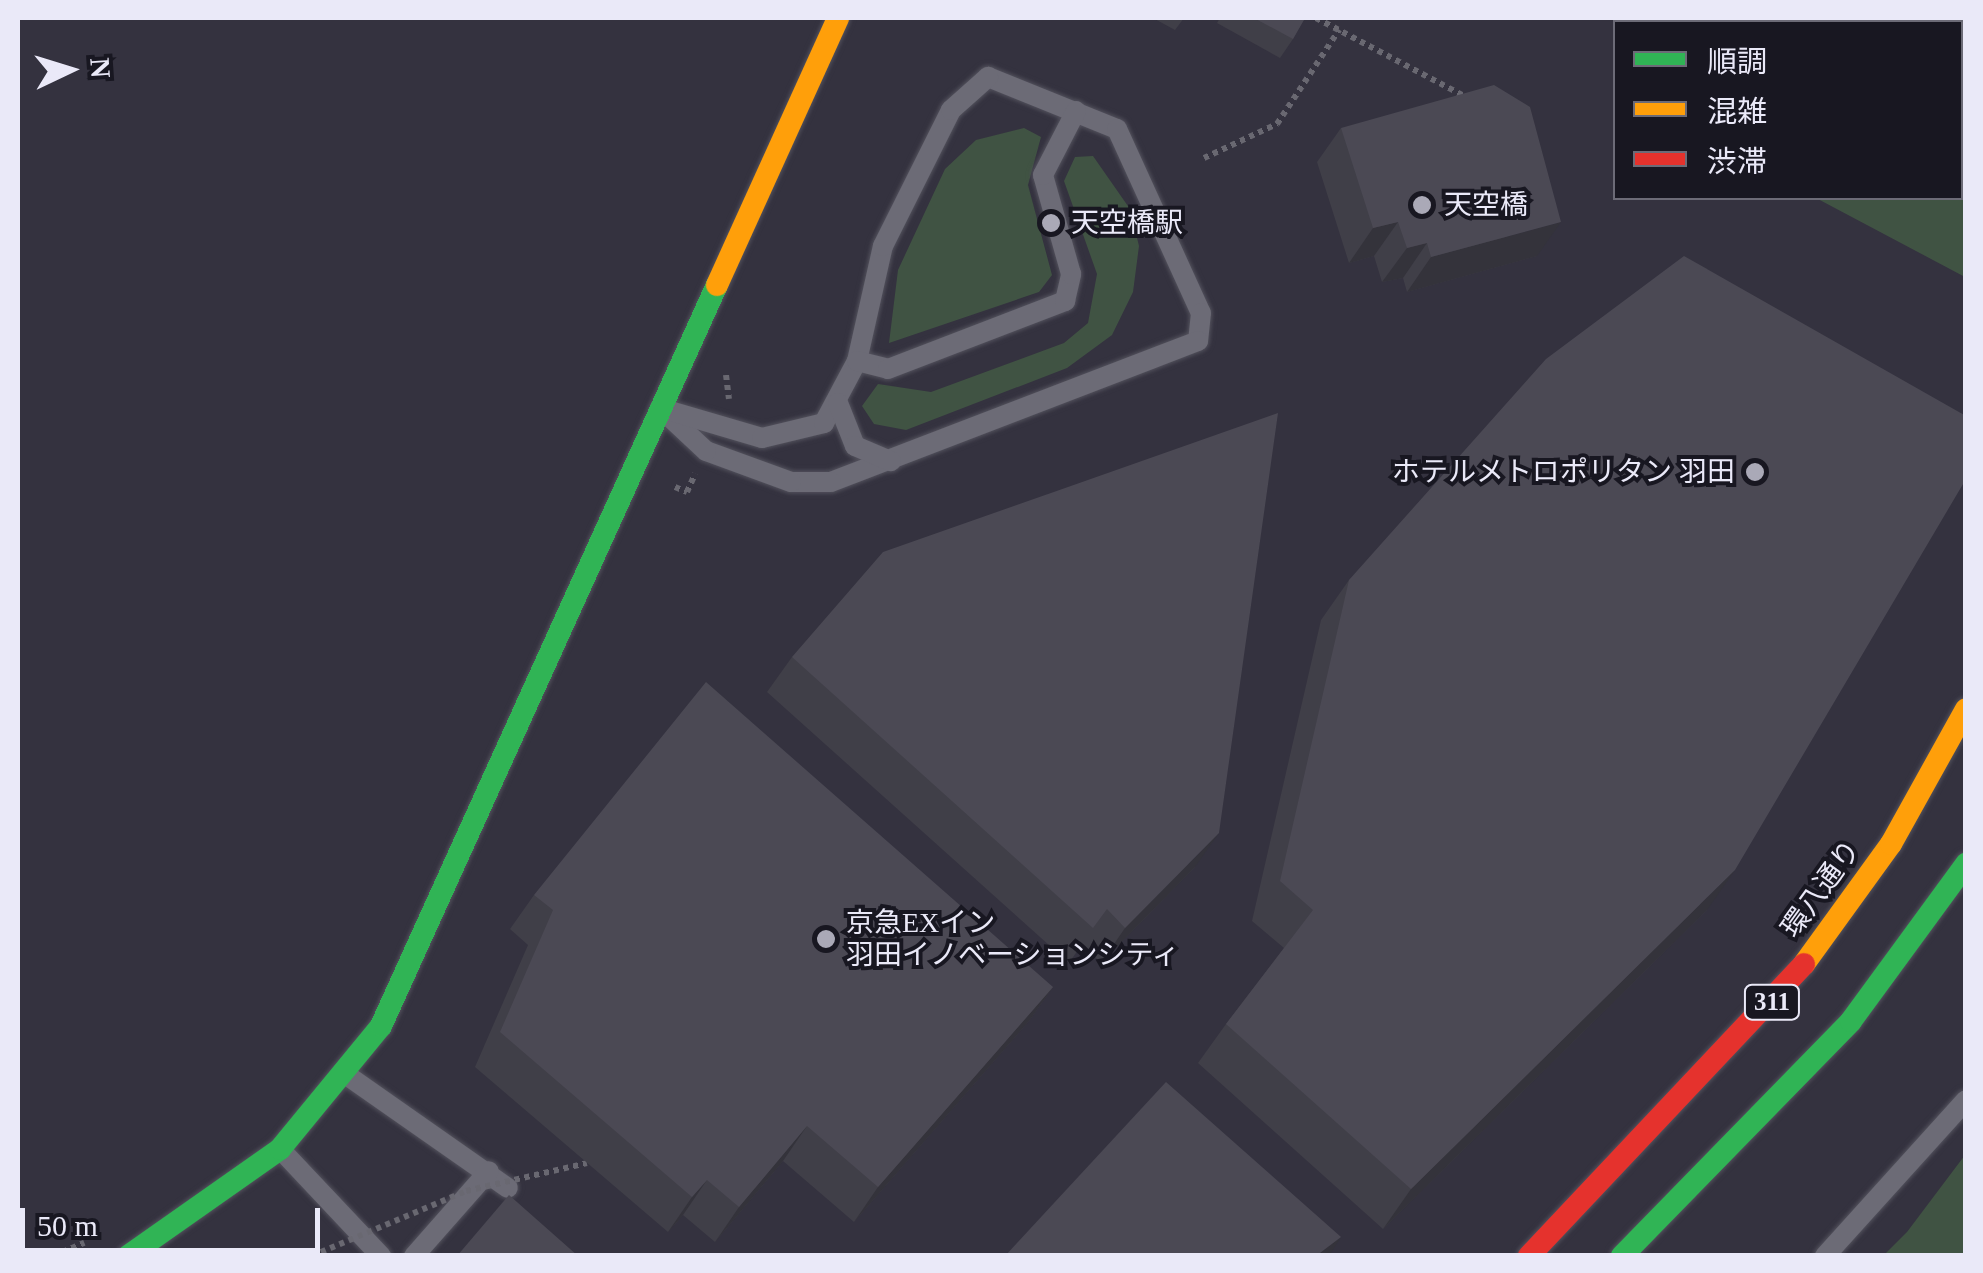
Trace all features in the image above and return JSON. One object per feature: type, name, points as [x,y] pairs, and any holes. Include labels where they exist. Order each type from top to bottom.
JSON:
[{"type":"street","points":[[128,1256],[280,1149],[348,1076],[407,978],[838,18]]},
{"type":"street","name":"環八通り","points":[[1529,1256],[1796,975],[1891,844],[1966,709]]},
{"type":"street","name":"311","points":[[1622,1256],[1850,1020],[1966,864]]},
{"type":"lane","points":[[1008,80],[1116,129],[1201,313],[1198,341],[831,482],[790,482],[706,450],[660,408],[762,438],[812,432],[838,403],[857,361],[882,246],[968,87],[1008,80]]},
{"type":"lane","points":[[857,361],[888,369],[1044,316],[1065,301],[1071,274],[1042,174],[1076,111]]},
{"type":"lane","points":[[838,403],[854,446],[891,461]]},
{"type":"lane","points":[[348,1076],[489,1171],[508,1188]]},
{"type":"lane","points":[[1825,1256],[1966,1100]]},
{"type":"lane","points":[[280,1149],[382,1256]]},
{"type":"lane","points":[[414,1256],[489,1171]]},
{"type":"path","points":[[1316,18],[1488,108]]},
{"type":"path","points":[[1204,158],[1277,124],[1339,30]]},
{"type":"path","points":[[317,1254],[466,1191],[587,1163]]},
{"type":"green space","points":[[1641,18],[1965,18],[1965,277],[1820,200],[1963,200],[1963,20]]},
{"type":"green space","points":[[1024,128],[1041,137],[1028,185],[1052,275],[1039,292],[889,343],[898,270],[945,169],[976,140]]},
{"type":"green space","points":[[1093,156],[1130,209],[1139,246],[1133,292],[1112,335],[1067,368],[906,430],[874,424],[862,406],[878,384],[931,392],[1064,343],[1088,323],[1097,274],[1064,181],[1075,157]]},
{"type":"green space","points":[[1965,1155],[1965,1255],[1884,1255],[1907,1232]]},
{"type":"building","points":[[1254,18],[1305,18],[1293,39]]},
{"type":"building","name":"天空橋","points":[[1494,85],[1530,107],[1561,222],[1431,257],[1427,243],[1407,248],[1398,222],[1373,228],[1341,128]]},
{"type":"building","points":[[1684,256],[1966,416],[1966,479],[1735,870],[1411,1189],[1226,1024],[1313,910],[1280,881],[1349,580],[1546,359]]},
{"type":"building","points":[[1278,413],[1219,833],[1125,928],[1107,909],[1093,928],[792,657],[883,552]]},
{"type":"building","points":[[706,682],[1053,987],[878,1187],[807,1126],[739,1207],[707,1180],[692,1197],[500,1032],[553,910],[534,895]]},
{"type":"building","points":[[1166,1082],[1341,1237],[1316,1256],[1005,1256]]},
{"type":"building","points":[[509,1195],[578,1256],[457,1256]]},
{"type":"traffic: fast","points":[[128,1256],[280,1149],[381,1026],[717,285]]},
{"type":"traffic: fast","points":[[1622,1256],[1851,1021],[1966,864]]},
{"type":"traffic: slow","points":[[717,285],[838,18]]},
{"type":"traffic: slow","points":[[1804,964],[1891,844],[1966,709]]},
{"type":"traffic: jam","points":[[1529,1256],[1804,964]]},
{"type":"place","name":"天空橋","points":[[1422,205]]},
{"type":"place","name":"天空橋駅","points":[[1051,223]]},
{"type":"place","name":"ホテルメトロポリタン 羽田","points":[[1755,472]]},
{"type":"place","name":"京急EXイン 羽田イノベーションシティ","points":[[826,939]]}]
